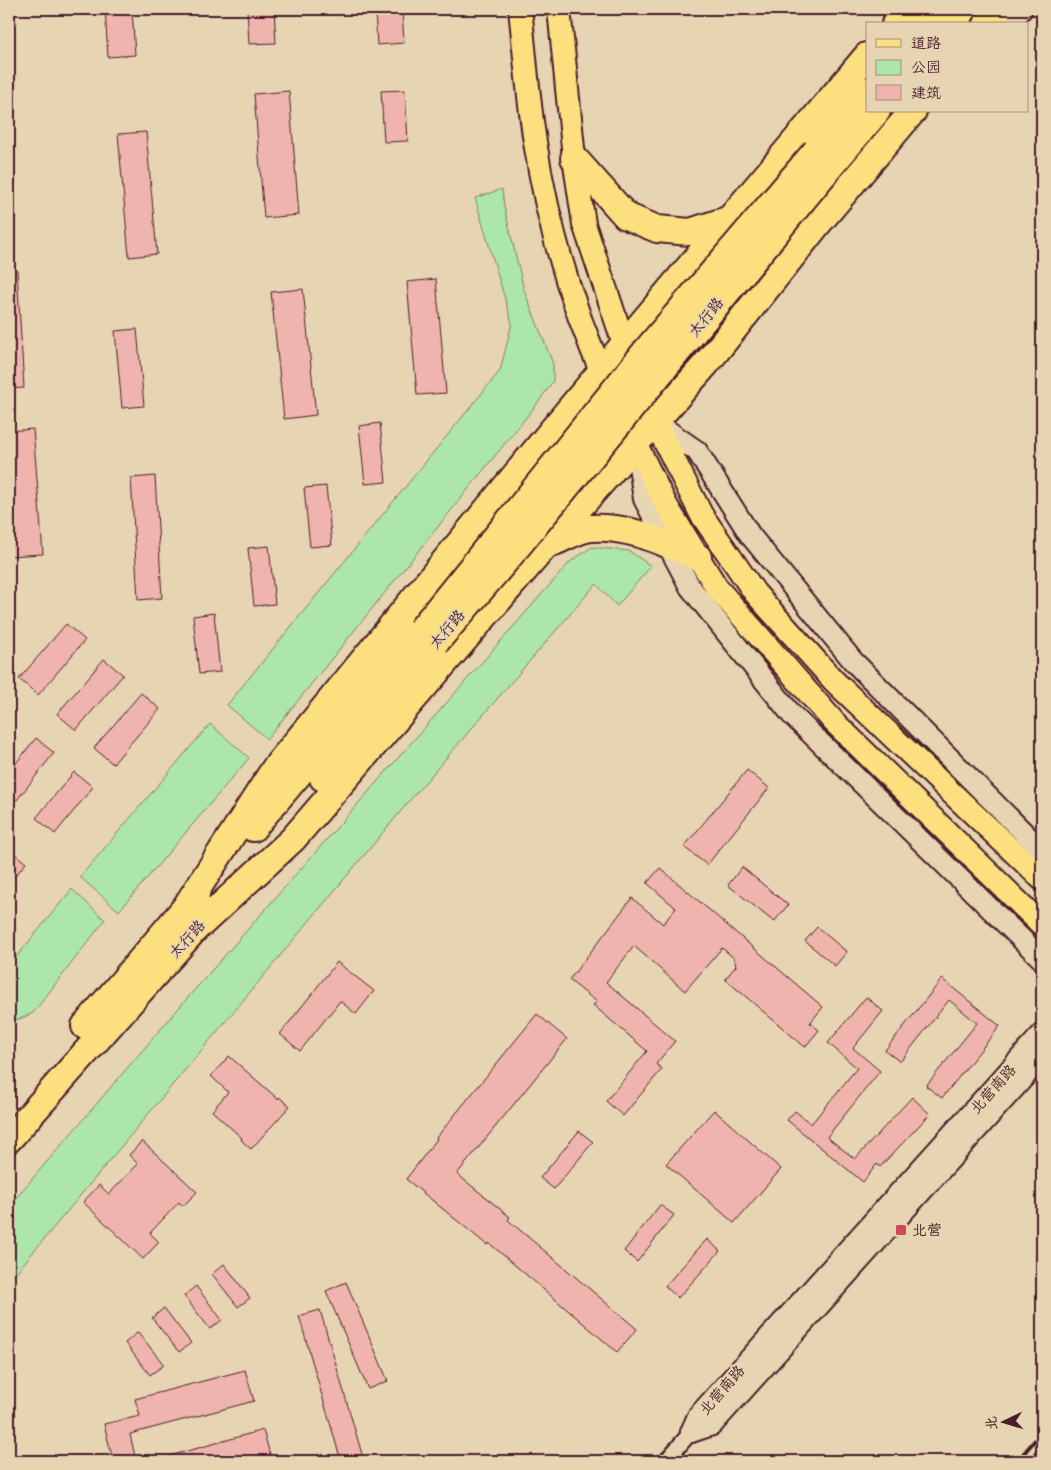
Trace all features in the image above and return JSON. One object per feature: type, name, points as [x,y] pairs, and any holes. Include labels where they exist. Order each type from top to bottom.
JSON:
[{"type":"highway","points":[[897,22],[908,9]]},
{"type":"highway","points":[[927,22],[938,9]]},
{"type":"highway","points":[[954,22],[964,9]]},
{"type":"highway","points":[[989,22],[999,9]]},
{"type":"highway","points":[[193,916],[275,768],[601,371],[865,58]]},
{"type":"highway","name":"太行路","points":[[825,157],[866,93]]},
{"type":"highway","name":"太行路","points":[[9,1138],[428,636],[650,346],[825,157],[876,112]]},
{"type":"highway","points":[[193,916],[293,839],[546,545],[706,364],[821,220],[912,112]]},
{"type":"highway","points":[[574,158],[626,216],[657,229],[690,232],[730,219]]},
{"type":"highway","points":[[546,545],[590,528],[616,529],[648,536],[698,557]]},
{"type":"highway","name":"太行路","points":[[9,1116],[193,916]]},
{"type":"main road","points":[[520,9],[535,141],[554,237],[576,307],[601,371],[666,505],[717,588],[834,722],[1042,925]]},
{"type":"main road","points":[[559,9],[574,158],[584,224],[624,344],[655,422],[701,514],[755,593],[834,681],[1042,879]]},
{"type":"main road","points":[[887,22],[896,9]]},
{"type":"main road","points":[[1012,22],[1022,9]]},
{"type":"main road","points":[[861,172],[924,112]]},
{"type":"main road","points":[[655,422],[696,451],[750,535],[853,661],[1042,851]]},
{"type":"main road","points":[[636,444],[644,499],[690,587],[792,715],[1042,959]]},
{"type":"main road","name":"北营南路","points":[[691,1432],[698,1416],[1042,1034]]},
{"type":"main road","name":"北营南路","points":[[691,1432],[712,1425],[1042,1057]]},
{"type":"street","points":[[666,1461],[691,1432]]},
{"type":"green space","points":[[502,189],[504,206],[524,290],[553,364],[553,381],[540,400],[267,739],[227,705],[500,371],[512,323],[475,198]]},
{"type":"green space","points":[[592,547],[629,551],[651,566],[617,606],[596,584],[416,793],[9,1281],[9,1206],[177,1010],[570,562]]},
{"type":"green space","points":[[210,724],[249,758],[119,911],[80,877]]},
{"type":"green space","points":[[72,889],[105,920],[33,1013],[19,1019],[9,1020],[9,966]]},
{"type":"building","points":[[105,9],[132,9],[135,55],[108,57]]},
{"type":"building","points":[[247,9],[274,9],[276,43],[249,44]]},
{"type":"building","points":[[375,9],[402,9],[404,43],[377,45]]},
{"type":"building","points":[[405,90],[408,141],[384,142],[381,91]]},
{"type":"building","points":[[289,91],[299,215],[264,218],[254,94]]},
{"type":"building","points":[[146,132],[157,254],[129,257],[118,134]]},
{"type":"building","points":[[9,270],[17,270],[24,388],[9,389]]},
{"type":"building","points":[[436,279],[446,393],[417,395],[407,282]]},
{"type":"building","points":[[303,289],[316,415],[284,419],[271,292]]},
{"type":"building","points":[[137,329],[144,406],[122,408],[115,331]]},
{"type":"building","points":[[380,423],[386,482],[365,484],[359,426]]},
{"type":"building","points":[[33,429],[43,554],[9,556],[9,431]]},
{"type":"building","points":[[155,476],[162,598],[138,600],[131,478]]},
{"type":"building","points":[[326,486],[332,545],[310,547],[304,488]]},
{"type":"building","points":[[269,546],[275,604],[254,606],[248,548]]},
{"type":"building","points":[[214,613],[220,672],[199,674],[193,616]]},
{"type":"building","points":[[66,624],[85,640],[38,695],[19,679]]},
{"type":"building","points":[[104,659],[123,675],[76,730],[57,714]]},
{"type":"building","points":[[141,693],[160,709],[113,764],[94,748]]},
{"type":"building","points":[[36,738],[54,753],[17,800],[9,793],[9,772]]},
{"type":"building","points":[[747,770],[769,788],[707,865],[684,847]]},
{"type":"building","points":[[74,772],[93,787],[55,834],[36,818]]},
{"type":"building","points":[[9,849],[26,863],[9,883]]},
{"type":"building","points":[[742,867],[788,905],[774,922],[728,885]]},
{"type":"building","points":[[660,868],[823,1007],[810,1023],[819,1030],[805,1047],[725,979],[736,966],[734,958],[722,948],[685,991],[634,946],[606,982],[675,1041],[656,1064],[662,1069],[623,1116],[606,1101],[647,1051],[593,1005],[597,1002],[569,980],[632,898],[663,924],[676,908],[647,883]]},
{"type":"building","points":[[817,927],[847,952],[835,966],[805,941]]},
{"type":"building","points":[[337,962],[374,991],[356,1014],[340,1001],[300,1051],[280,1034]]},
{"type":"building","points":[[942,979],[1000,1026],[942,1098],[926,1086],[977,1023],[949,1000],[900,1062],[885,1050]]},
{"type":"building","points":[[866,997],[883,1011],[853,1048],[880,1071],[827,1137],[855,1159],[912,1097],[930,1114],[880,1167],[877,1164],[863,1182],[787,1120],[795,1111],[811,1124],[857,1068],[828,1043]]},
{"type":"building","points":[[537,1014],[567,1039],[457,1174],[510,1217],[508,1220],[637,1329],[617,1352],[489,1243],[487,1245],[406,1179],[436,1138]]},
{"type":"building","points":[[229,1056],[278,1099],[279,1097],[290,1106],[251,1149],[241,1140],[242,1138],[212,1111],[228,1092],[211,1076]]},
{"type":"building","points":[[714,1110],[781,1169],[734,1223],[666,1164]]},
{"type":"building","points":[[579,1131],[593,1142],[554,1189],[540,1178]]},
{"type":"building","points":[[142,1141],[197,1192],[183,1206],[179,1202],[150,1233],[159,1242],[143,1259],[83,1202],[99,1185],[109,1194],[138,1164],[129,1155]]},
{"type":"building","points":[[660,1205],[674,1215],[637,1262],[624,1251]]},
{"type":"building","points":[[707,1239],[720,1251],[678,1298],[665,1286]]},
{"type":"building","points":[[224,1264],[250,1298],[238,1307],[212,1274]]},
{"type":"building","points":[[346,1282],[388,1381],[368,1389],[326,1291]]},
{"type":"building","points":[[196,1286],[222,1320],[210,1329],[184,1296]]},
{"type":"building","points":[[164,1308],[191,1343],[179,1352],[152,1318]]},
{"type":"building","points":[[320,1310],[364,1461],[341,1461],[299,1316]]},
{"type":"building","points":[[138,1332],[164,1365],[150,1375],[125,1343]]},
{"type":"building","points":[[245,1370],[254,1401],[130,1434],[136,1461],[113,1461],[104,1424],[140,1416],[135,1399]]},
{"type":"building","points":[[263,1430],[272,1461],[162,1461],[162,1458]]},
{"type":"railway","points":[[1017,1461],[1042,1432]]},
{"type":"railway","points":[[1028,1461],[1042,1446]]},
{"type":"place","name":"北营","points":[[901,1230]]}]
